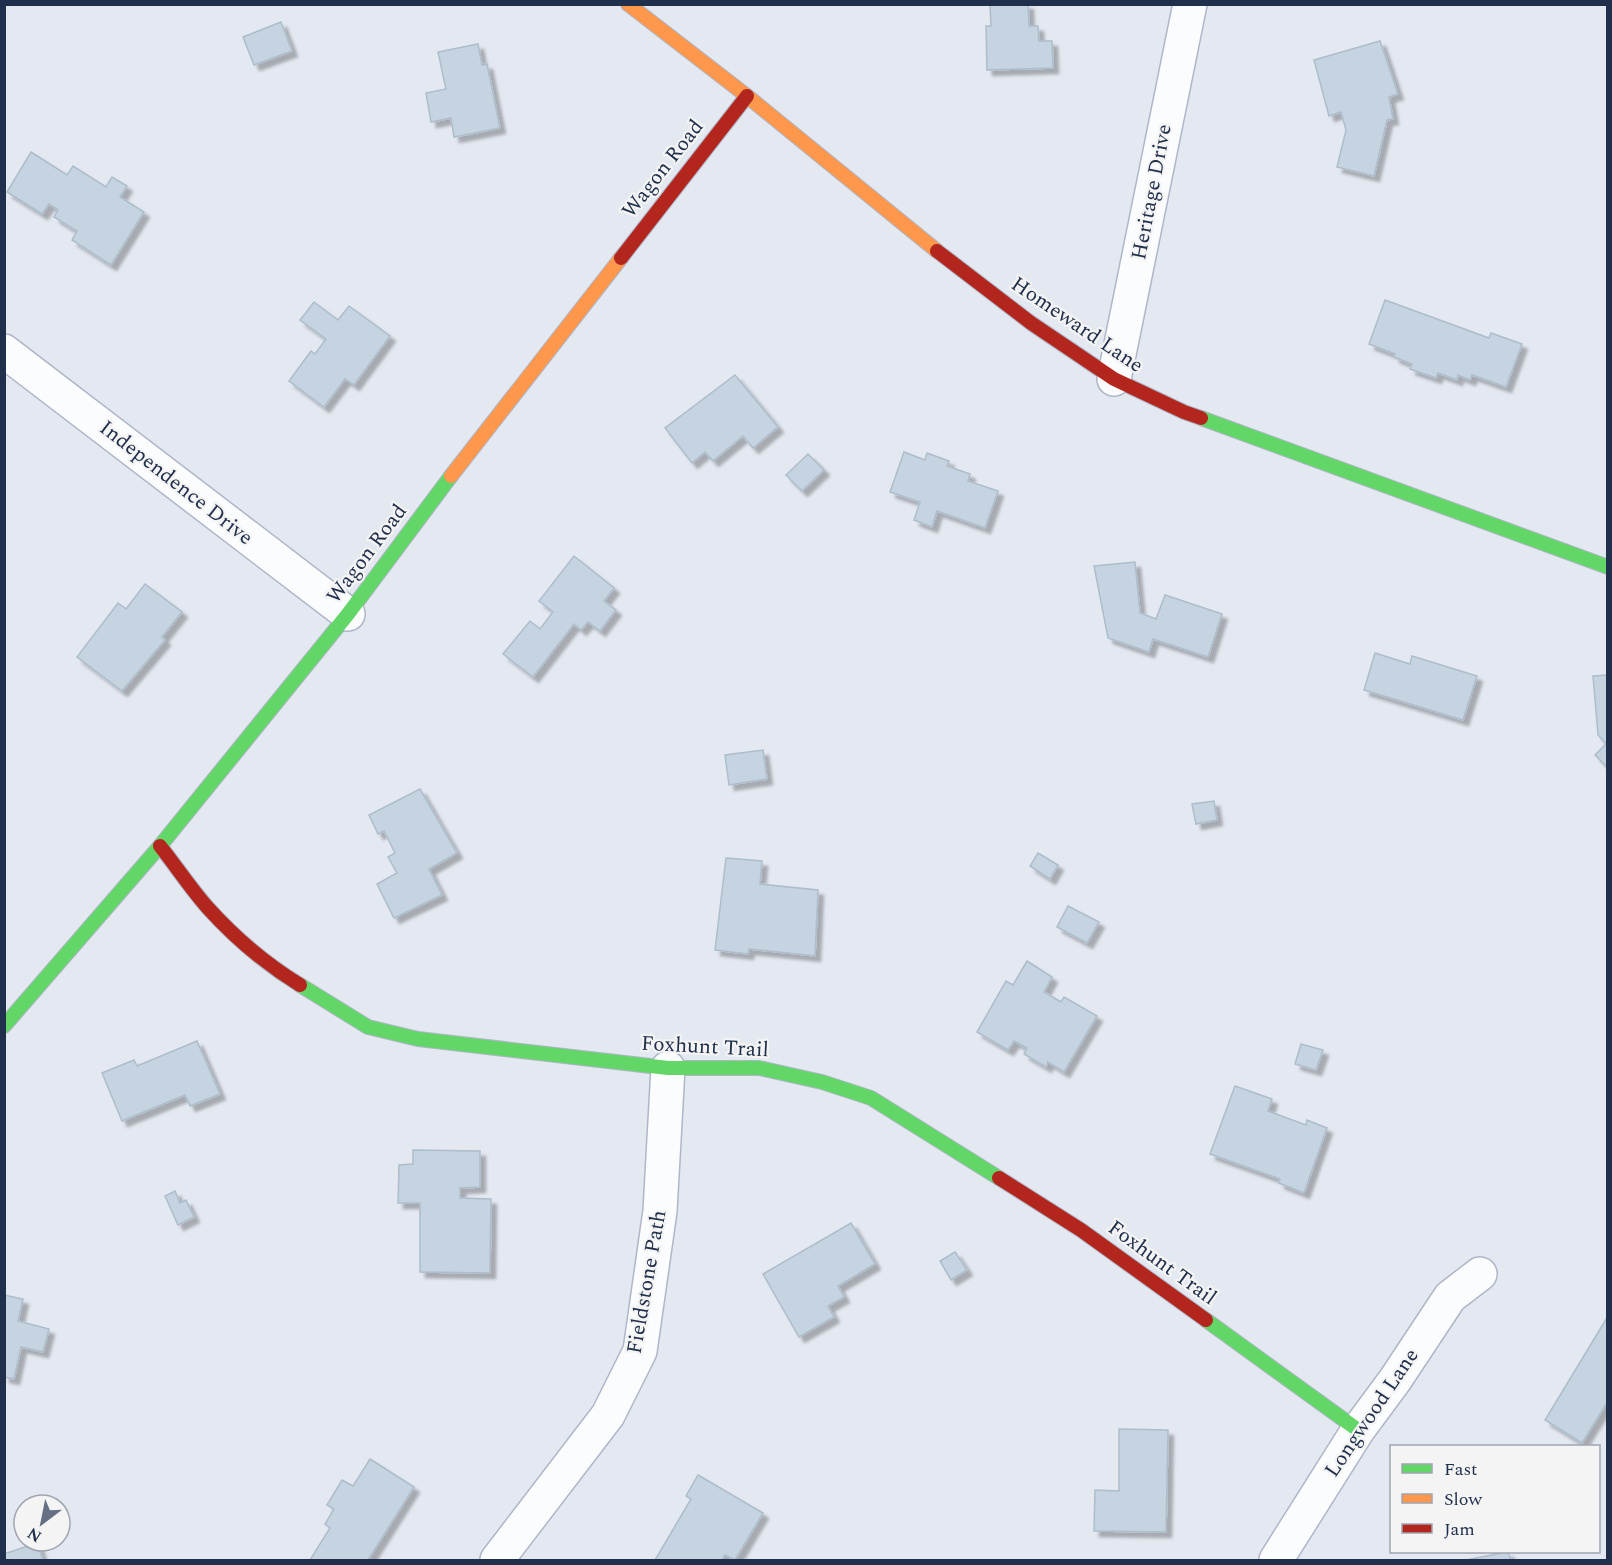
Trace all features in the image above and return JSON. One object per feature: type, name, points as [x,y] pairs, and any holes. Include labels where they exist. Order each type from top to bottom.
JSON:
[{"type":"street","name":"Homeward Lane","points":[[628,4],[1031,323],[1114,379],[1184,412],[1608,567]]},
{"type":"street","name":"Heritage Drive","points":[[1114,379],[1190,4]]},
{"type":"street","name":"Wagon Road","points":[[4,1026],[160,846],[348,614],[465,457],[747,96]]},
{"type":"street","name":"Independence Drive","points":[[4,351],[348,614]]},
{"type":"street","name":"Foxhunt Trail","points":[[160,846],[207,907],[242,942],[276,970],[368,1027],[418,1039],[668,1068],[759,1068],[822,1082],[871,1098],[1081,1230],[1358,1430]]},
{"type":"street","name":"Fieldstone Path","points":[[497,1560],[608,1415],[640,1351],[660,1211],[668,1068]]},
{"type":"street","name":"Longwood Lane","points":[[1276,1560],[1358,1430],[1395,1380],[1450,1297],[1480,1274]]},
{"type":"building","points":[[990,4],[1028,4],[1029,26],[1038,26],[1039,41],[1052,41],[1053,68],[987,70],[986,26],[991,26]]},
{"type":"building","points":[[281,22],[292,51],[254,65],[243,37]]},
{"type":"building","points":[[1380,41],[1398,94],[1389,97],[1393,119],[1387,120],[1374,176],[1337,167],[1346,130],[1341,112],[1329,116],[1314,60]]},
{"type":"building","points":[[478,44],[482,65],[487,64],[500,128],[454,137],[451,118],[431,122],[426,93],[446,89],[438,52]]},
{"type":"building","points":[[31,152],[67,175],[73,166],[106,187],[112,177],[127,186],[120,197],[144,212],[111,265],[72,240],[77,231],[54,217],[58,210],[49,204],[42,214],[7,192]]},
{"type":"building","points":[[1385,300],[1489,338],[1491,333],[1522,344],[1506,387],[1472,375],[1470,380],[1458,375],[1457,380],[1438,373],[1436,378],[1410,369],[1412,364],[1394,357],[1395,354],[1369,344]]},
{"type":"building","points":[[314,302],[338,320],[349,306],[390,336],[354,385],[345,379],[324,407],[289,381],[311,351],[315,354],[326,339],[300,320]]},
{"type":"building","points":[[735,375],[778,427],[753,448],[743,436],[713,461],[705,452],[692,463],[665,428]]},
{"type":"building","points":[[904,452],[925,460],[927,453],[949,461],[947,466],[970,474],[968,481],[998,491],[985,528],[937,511],[932,527],[914,520],[920,502],[890,492]]},
{"type":"building","points":[[808,454],[824,470],[802,491],[786,475]]},
{"type":"building","points":[[574,556],[614,588],[604,601],[616,610],[600,631],[588,622],[581,630],[574,624],[533,677],[503,654],[530,621],[540,629],[553,612],[539,601]]},
{"type":"building","points":[[1135,562],[1140,613],[1156,619],[1165,595],[1222,614],[1208,657],[1153,639],[1149,652],[1108,638],[1094,566]]},
{"type":"building","points":[[145,584],[182,612],[162,637],[165,640],[122,691],[77,657],[118,603],[126,609]]},
{"type":"building","points":[[1375,653],[1410,664],[1412,656],[1477,676],[1463,720],[1364,690]]},
{"type":"building","points":[[1608,675],[1608,768],[1595,755],[1606,744],[1598,735],[1593,676]]},
{"type":"building","points":[[763,750],[767,779],[729,785],[725,755]]},
{"type":"building","points":[[420,789],[457,853],[429,869],[442,895],[394,918],[377,884],[397,873],[388,857],[395,853],[384,831],[378,834],[369,815]]},
{"type":"building","points":[[1214,801],[1217,820],[1196,824],[1192,804]]},
{"type":"building","points":[[1038,853],[1058,865],[1050,879],[1030,866]]},
{"type":"building","points":[[726,858],[762,861],[760,884],[818,890],[815,956],[749,949],[748,954],[715,950]]},
{"type":"building","points":[[1068,906],[1099,922],[1087,943],[1057,927]]},
{"type":"building","points":[[1027,961],[1052,977],[1044,992],[1061,1002],[1064,997],[1097,1016],[1064,1072],[1048,1062],[1046,1067],[1024,1054],[1027,1048],[1014,1041],[1008,1050],[977,1032],[1006,981],[1013,985]]},
{"type":"building","points":[[197,1041],[220,1094],[190,1106],[185,1095],[122,1121],[102,1073],[134,1060],[137,1066]]},
{"type":"building","points":[[1301,1044],[1323,1050],[1316,1070],[1295,1064]]},
{"type":"building","points":[[1235,1086],[1272,1099],[1268,1111],[1306,1125],[1307,1120],[1327,1128],[1304,1193],[1279,1183],[1280,1179],[1210,1154]]},
{"type":"building","points":[[413,1150],[480,1151],[480,1187],[460,1188],[460,1198],[491,1199],[490,1273],[420,1272],[420,1203],[398,1203],[399,1165],[413,1164]]},
{"type":"building","points":[[175,1191],[180,1203],[186,1200],[194,1217],[178,1225],[165,1196]]},
{"type":"building","points":[[851,1223],[875,1264],[838,1286],[844,1297],[828,1306],[834,1317],[799,1337],[763,1274]]},
{"type":"building","points":[[955,1252],[967,1270],[951,1280],[940,1261]]},
{"type":"building","points":[[4,1295],[23,1299],[18,1321],[49,1329],[43,1352],[21,1347],[14,1379],[4,1377]]},
{"type":"building","points":[[1608,1316],[1608,1401],[1582,1443],[1545,1420]]},
{"type":"building","points":[[1119,1429],[1168,1430],[1166,1532],[1094,1531],[1095,1490],[1119,1491]]},
{"type":"building","points":[[370,1459],[414,1487],[368,1560],[310,1560],[330,1528],[325,1524],[334,1509],[327,1505],[342,1480],[353,1486]]},
{"type":"building","points":[[698,1475],[763,1513],[735,1560],[725,1555],[722,1560],[655,1560],[691,1499],[686,1496]]},
{"type":"building","points":[[12,1551],[41,1553],[43,1560],[4,1560],[4,1554]]},
{"type":"building","points":[[1508,1553],[1511,1560],[1466,1560]]},
{"type":"traffic: fast","points":[[1201,418],[1608,567]]},
{"type":"traffic: fast","points":[[4,1026],[160,846],[348,614],[451,476]]},
{"type":"traffic: fast","points":[[300,985],[368,1027],[418,1039],[668,1068],[759,1068],[822,1082],[871,1098],[999,1178]]},
{"type":"traffic: fast","points":[[1206,1320],[1358,1430]]},
{"type":"traffic: slow","points":[[628,4],[747,96],[937,251]]},
{"type":"traffic: slow","points":[[451,476],[621,258]]},
{"type":"traffic: jam","points":[[621,258],[747,96]]},
{"type":"traffic: jam","points":[[937,251],[1031,323],[1114,379],[1201,418]]},
{"type":"traffic: jam","points":[[160,846],[202,901],[229,930],[251,950],[300,985]]},
{"type":"traffic: jam","points":[[999,1178],[1081,1230],[1206,1320]]}]
